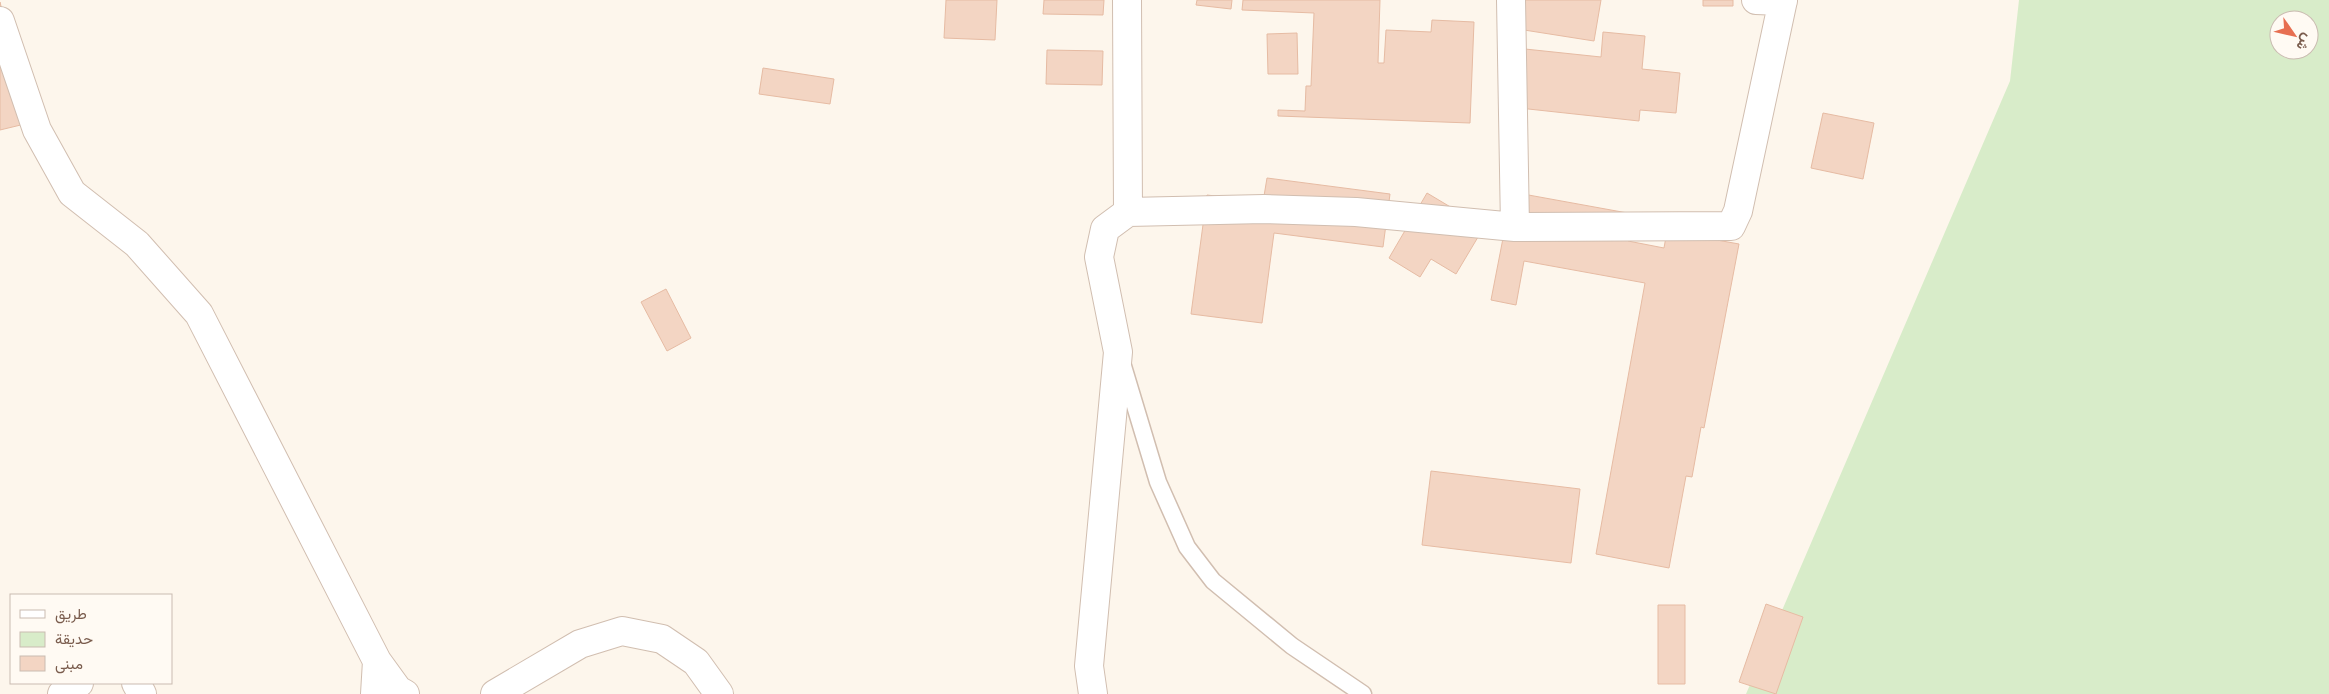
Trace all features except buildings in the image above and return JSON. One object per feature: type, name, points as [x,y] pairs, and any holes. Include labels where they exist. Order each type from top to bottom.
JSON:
[{"type":"street","points":[[1127,0],[1128,212]]},
{"type":"street","points":[[1511,0],[1516,227]]},
{"type":"street","points":[[1093,694],[1089,666],[1118,352],[1099,257],[1105,229],[1128,212],[1264,209],[1356,212],[1516,227],[1731,226],[1738,211],[1783,1],[1756,0]]},
{"type":"street","points":[[0,21],[37,130],[72,192],[137,244],[199,314],[377,662],[398,690],[405,694]]},
{"type":"street","points":[[495,694],[580,644],[622,630],[662,639],[696,662],[720,694]]},
{"type":"street","points":[[375,694],[377,662]]},
{"type":"street","points":[[62,694],[77,684]]},
{"type":"lane","points":[[1118,352],[1158,482],[1187,547],[1220,587],[1292,646],[1363,694]]},
{"type":"green space","points":[[2019,0],[2329,0],[2329,694],[1746,694],[2010,81]]}]
